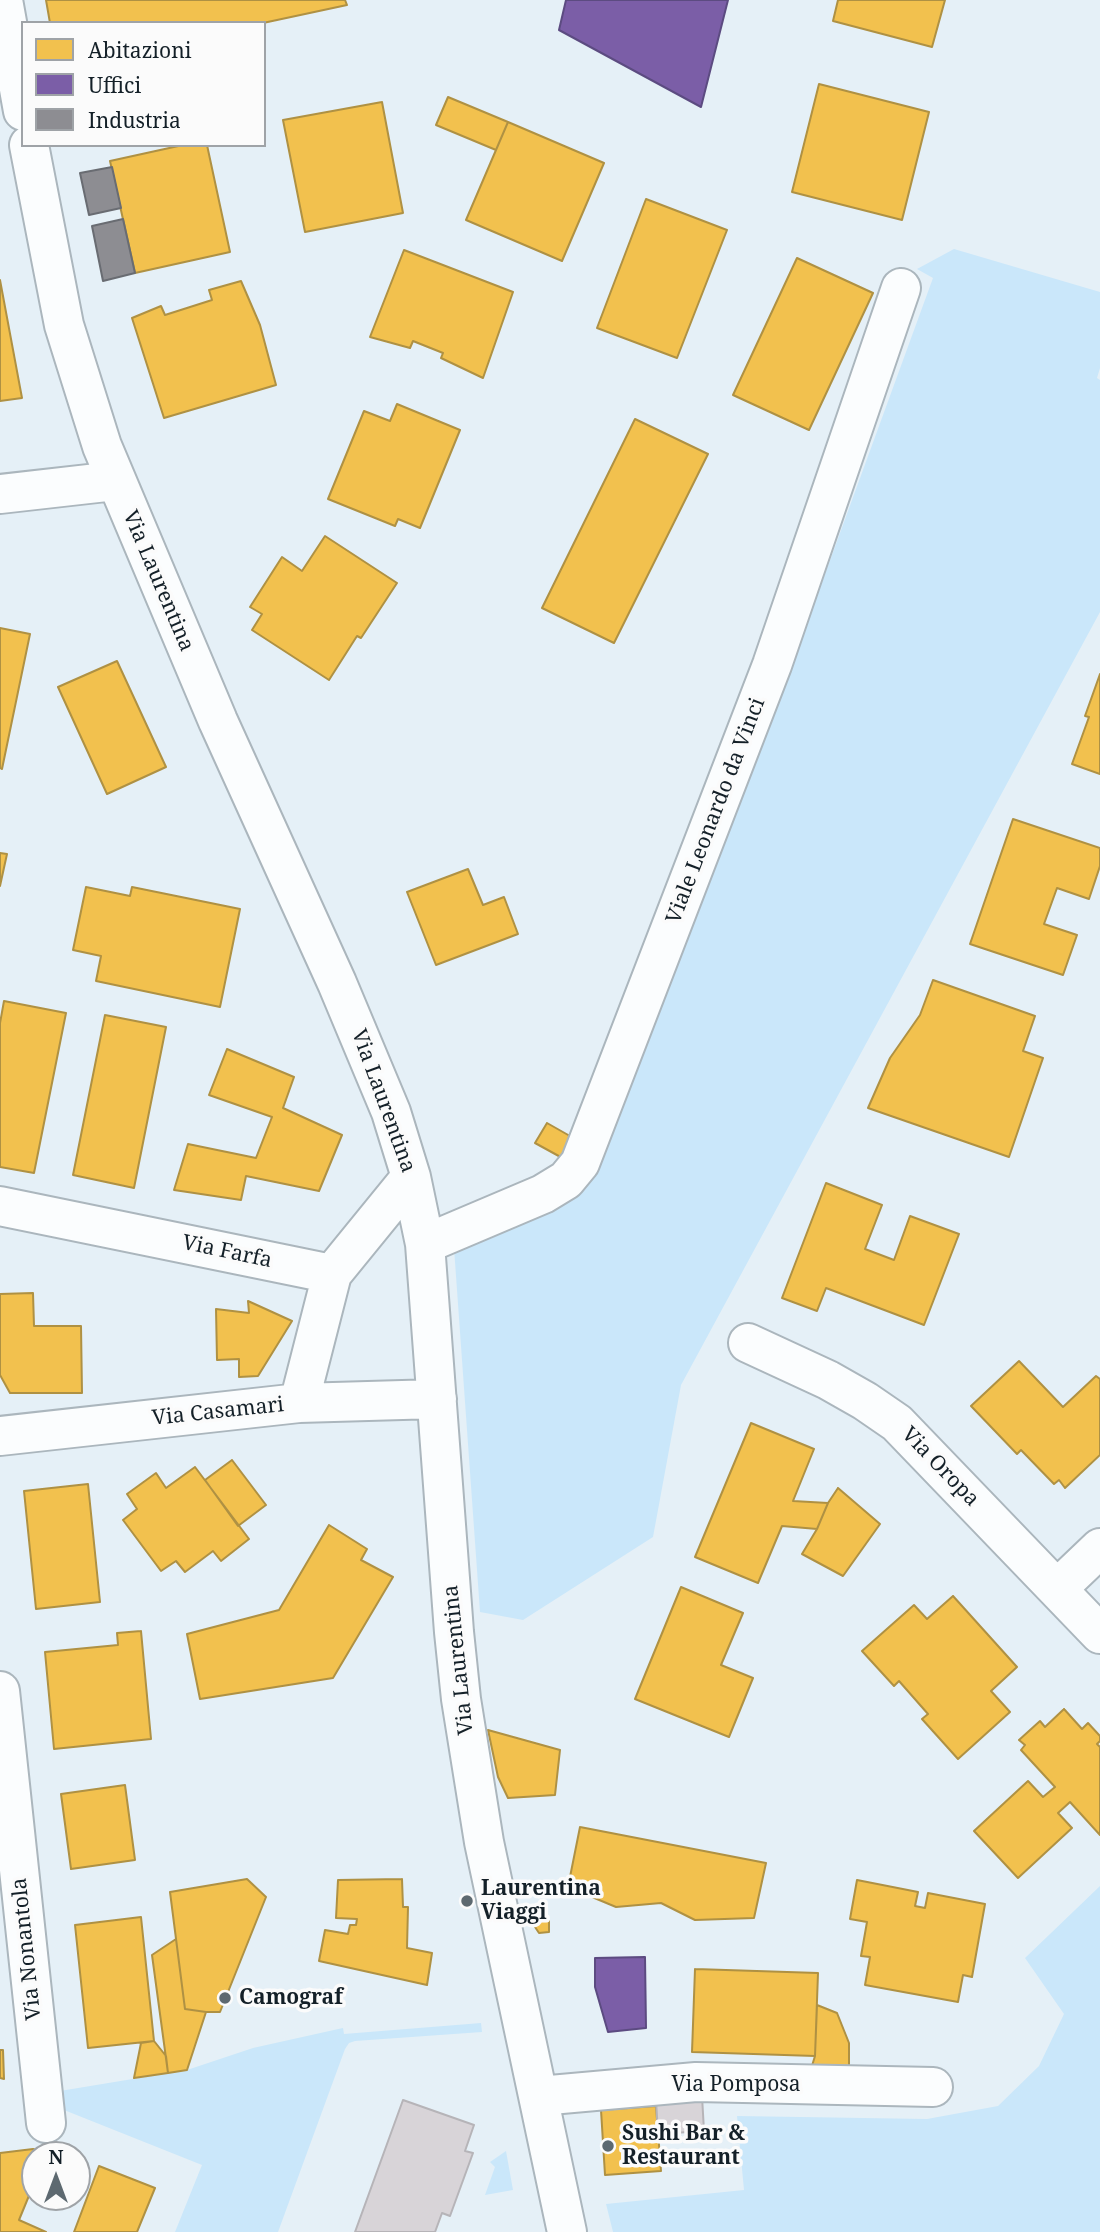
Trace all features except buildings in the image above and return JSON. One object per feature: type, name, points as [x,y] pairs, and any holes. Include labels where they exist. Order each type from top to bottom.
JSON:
[{"type":"street","points":[[3,0],[21,100]]},
{"type":"street","name":"Via Laurentina","points":[[29,147],[64,325],[102,446],[218,720],[337,983],[391,1112],[411,1177],[425,1244],[461,1699],[487,1855],[567,2232]]},
{"type":"street","name":"Viale Leonardo da Vinci","points":[[425,1244],[543,1194],[566,1180],[580,1163],[772,665],[901,288]]},
{"type":"street","points":[[0,494],[115,481]]},
{"type":"street","points":[[299,1403],[332,1274],[411,1177]]},
{"type":"street","name":"Via Farfa","points":[[0,1206],[332,1274]]},
{"type":"street","name":"Via Oropa","points":[[748,1343],[828,1380],[897,1423],[1100,1634]]},
{"type":"street","name":"Via Casamari","points":[[0,1436],[299,1403],[437,1399]]},
{"type":"street","points":[[1056,1589],[1100,1548]]},
{"type":"street","name":"Via Nonantola","points":[[0,1691],[46,2123]]},
{"type":"street","name":"Via Pomposa","points":[[539,2096],[696,2082],[933,2087]]},
{"type":"shaded area","points":[[954,249],[1100,292],[1100,368],[1097,378],[1100,380],[1100,612],[681,1385],[653,1537],[523,1620],[480,1612],[454,1248],[547,1207],[778,703],[933,278],[917,269]]},
{"type":"shaded area","points":[[1100,1886],[1100,2232],[613,2232],[606,2204],[744,2190],[737,2116],[927,2119],[998,2106],[1039,2066],[1064,2014],[1025,1958]]},
{"type":"shaded area","points":[[481,2023],[482,2032],[349,2043],[278,2232],[175,2232],[202,2165],[64,2110],[60,2091],[187,2070],[253,2048],[343,2028],[344,2034]]},
{"type":"shaded area","points":[[506,2151],[513,2190],[485,2195],[495,2167],[490,2162]]},
{"type":"place","name":"Laurentina Viaggi","points":[[467,1901]]},
{"type":"place","name":"Camograf","points":[[225,1998]]},
{"type":"place","name":"Sushi Bar & Restaurant","points":[[608,2146]]}]
